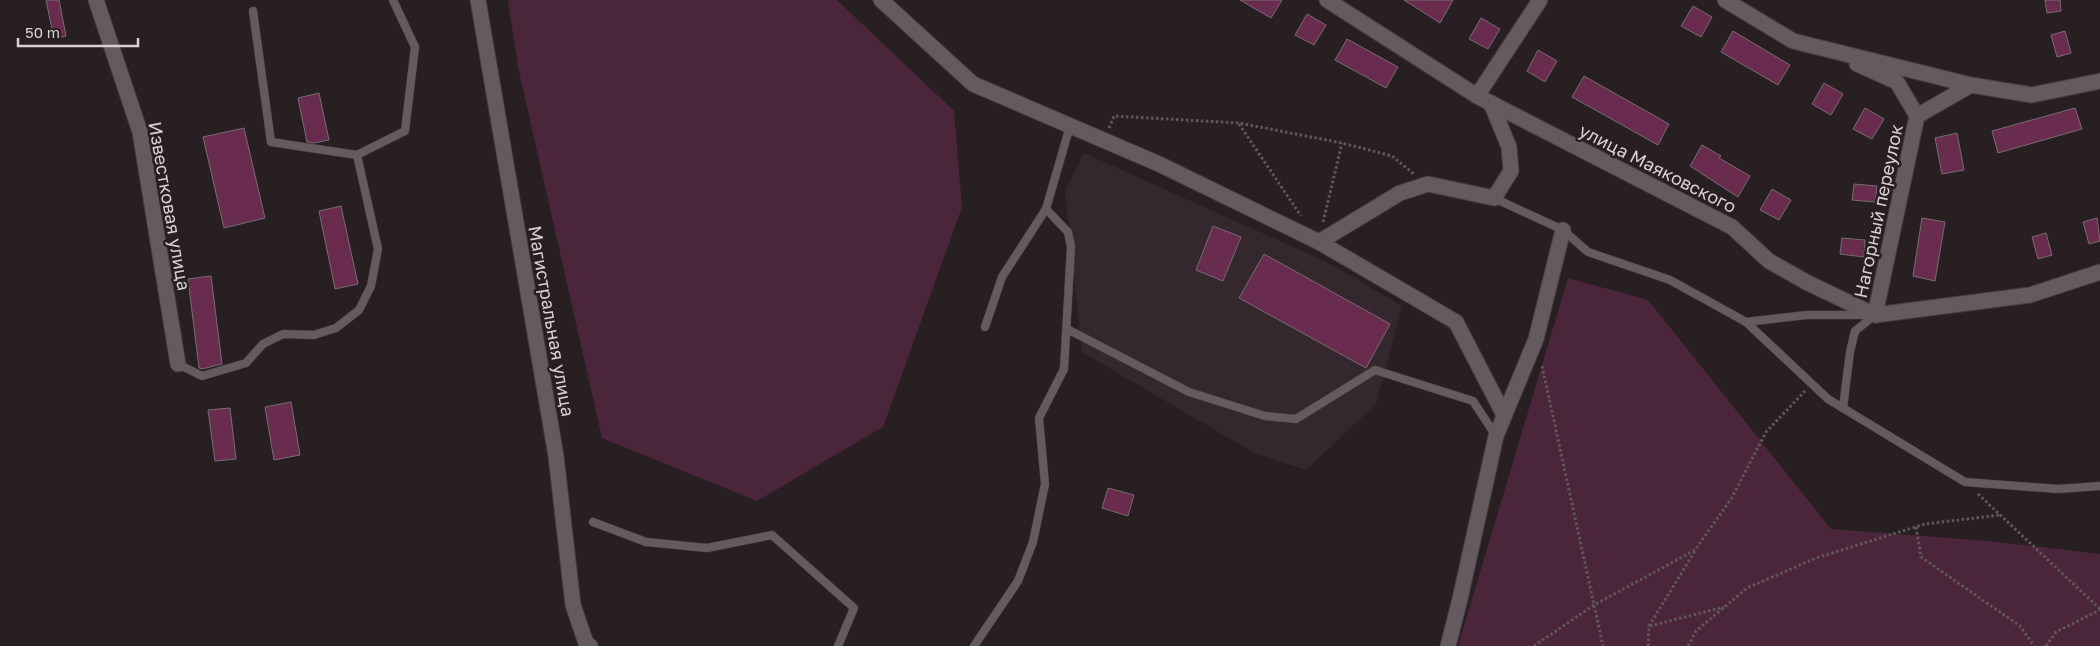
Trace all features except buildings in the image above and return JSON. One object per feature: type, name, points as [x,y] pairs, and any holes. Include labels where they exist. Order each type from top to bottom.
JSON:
[{"type":"street","name":"Известковая улица","points":[[96,0],[140,132],[178,364]]},
{"type":"street","name":"Магистральная улица","points":[[478,0],[556,456],[573,605],[587,645]]},
{"type":"street","points":[[881,0],[973,84],[1159,164],[1319,242],[1456,322],[1504,415]]},
{"type":"street","name":"улица Маяковского","points":[[1327,0],[1477,96],[1732,227],[1769,261],[1808,283],[1875,315]]},
{"type":"street","points":[[1477,96],[1540,0]]},
{"type":"street","points":[[1725,0],[1793,41],[1971,85],[2032,95],[2100,81]]},
{"type":"street","points":[[1822,48],[1897,82],[1917,116]]},
{"type":"street","name":"Нагорный переулок","points":[[1875,315],[1917,116],[1971,85]]},
{"type":"street","points":[[1319,242],[1400,193],[1428,184],[1494,198],[1511,171],[1509,147],[1491,103]]},
{"type":"street","points":[[1448,646],[1496,436],[1536,339],[1563,230]]},
{"type":"street","points":[[1875,315],[2030,295],[2100,272]]},
{"type":"lane","points":[[253,11],[271,142],[357,155],[405,131],[415,47],[393,0]]},
{"type":"lane","points":[[985,327],[1002,277],[1046,209],[1070,126]]},
{"type":"lane","points":[[178,364],[202,376],[224,370],[246,363],[263,344],[283,334],[314,335],[336,328],[359,310],[371,286],[378,249],[357,155]]},
{"type":"lane","points":[[1494,198],[1563,230],[1588,252],[1670,280],[1746,322],[1828,399],[1965,482],[2058,489],[2100,486]]},
{"type":"lane","points":[[974,646],[1018,581],[1033,542],[1044,484],[1039,418],[1064,369],[1071,247],[1068,232],[1046,209]]},
{"type":"lane","points":[[1746,322],[1807,315],[1875,315]]},
{"type":"lane","points":[[1843,408],[1850,352],[1855,331],[1875,315]]},
{"type":"lane","points":[[1067,329],[1188,392],[1265,416],[1296,419],[1375,370],[1473,400],[1496,436]]},
{"type":"lane","points":[[593,522],[646,542],[707,548],[772,535],[854,608],[838,646]]},
{"type":"path","points":[[1114,116],[1239,123],[1342,143],[1392,156],[1428,184]]},
{"type":"path","points":[[1239,123],[1303,218]]},
{"type":"path","points":[[1319,242],[1342,143]]},
{"type":"path","points":[[1536,339],[1603,646]]},
{"type":"path","points":[[1648,646],[1649,626],[1695,550],[1731,499],[1766,432],[1813,384]]},
{"type":"path","points":[[1965,482],[2100,609],[2056,632],[2046,646]]},
{"type":"path","points":[[1688,646],[1696,631],[1747,588],[1816,558],[1916,527],[2000,514]]},
{"type":"path","points":[[1916,527],[1921,557],[2020,626],[2034,646]]},
{"type":"path","points":[[1534,646],[1594,605],[1695,550]]},
{"type":"path","points":[[1649,626],[1724,607]]},
{"type":"shaded area","points":[[508,0],[837,0],[954,111],[962,207],[883,427],[757,501],[602,438],[518,67]]},
{"type":"shaded area","points":[[1084,153],[1331,264],[1402,306],[1376,404],[1306,470],[1256,454],[1082,352],[1065,191]]},
{"type":"shaded area","points":[[1568,278],[1648,300],[1831,529],[1988,541],[2100,554],[2100,646],[1458,646]]}]
